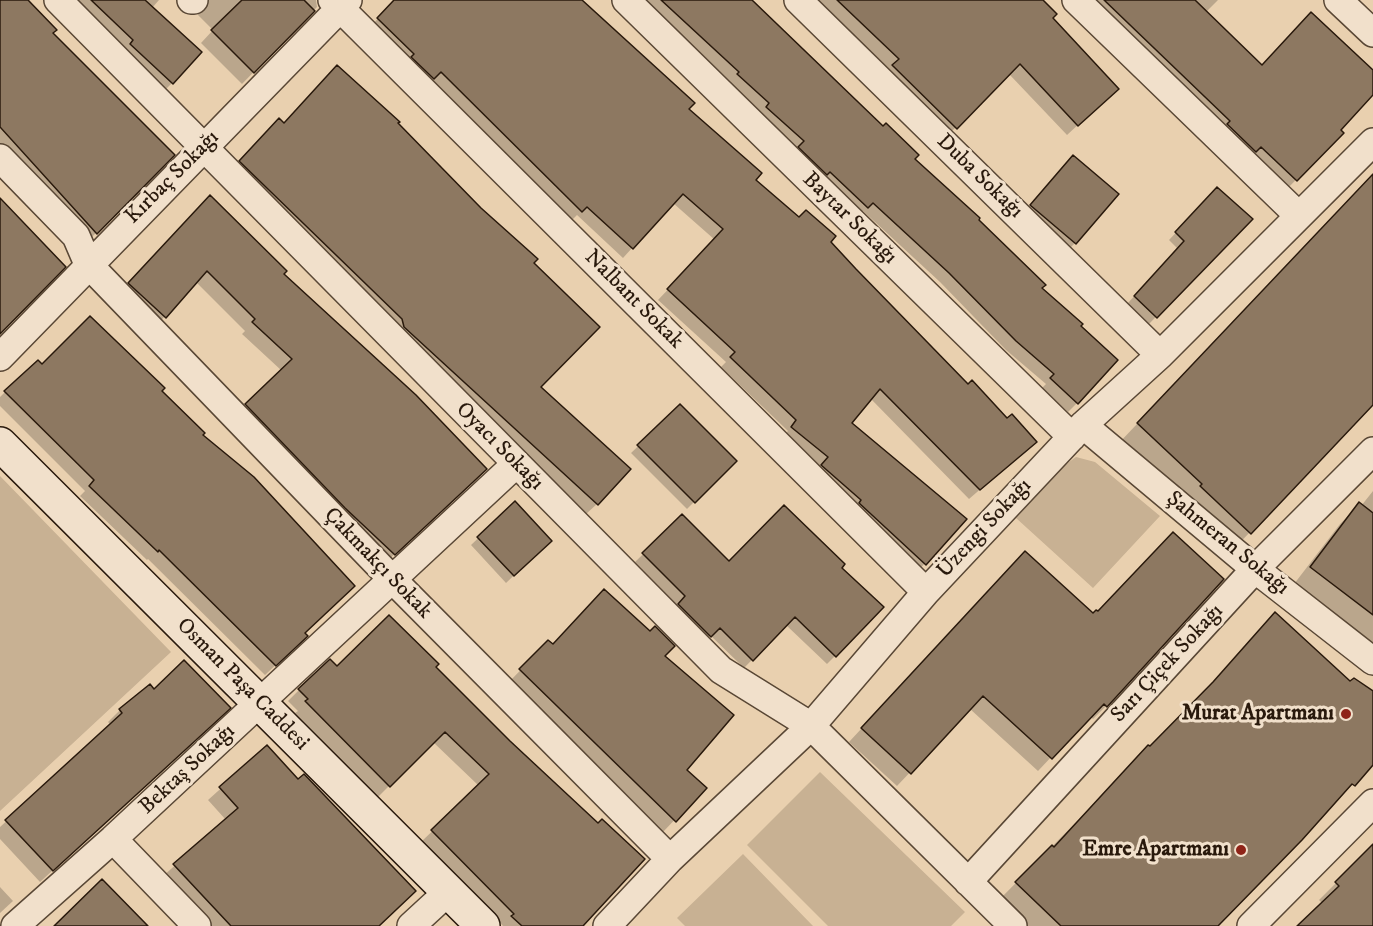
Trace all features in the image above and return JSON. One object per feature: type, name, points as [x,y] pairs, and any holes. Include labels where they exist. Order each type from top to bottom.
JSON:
[{"type":"main road","name":"Osman Paşa Caddesi","points":[[0,444],[483,926]]},
{"type":"street","name":"Oyacı Sokağı","points":[[58,0],[721,670],[811,726],[1013,926]]},
{"type":"street","name":"Baytar Sokağı","points":[[626,0],[1078,431]]},
{"type":"street","name":"Duba Sokağı","points":[[798,0],[1160,355]]},
{"type":"street","points":[[1076,0],[1298,215]]},
{"type":"street","points":[[1338,0],[1373,33]]},
{"type":"street","name":"Kırbaç Sokağı","points":[[0,357],[88,264],[203,149],[340,3]]},
{"type":"street","name":"Nalbant Sokak","points":[[340,3],[926,592]]},
{"type":"street","name":"Üzengi Sokağı","points":[[607,926],[670,859],[811,726],[926,592],[1078,431],[1160,355],[1373,142]]},
{"type":"street","points":[[0,158],[76,236],[88,264]]},
{"type":"street","name":"Çakmakçı Sokak","points":[[88,264],[392,579],[670,859]]},
{"type":"street","name":"Şahmeran Sokağı","points":[[1078,431],[1373,661]]},
{"type":"street","name":"Sarı Çiçek Sokağı","points":[[968,882],[1256,569],[1373,451]]},
{"type":"street","name":"Bektaş Sokağı","points":[[15,926],[113,839],[516,464]]},
{"type":"street","points":[[1251,926],[1373,803]]},
{"type":"street","points":[[113,839],[197,926]]},
{"type":"street","points":[[411,926],[449,891]]},
{"type":"shaded area","points":[[1076,457],[1095,462],[1160,516],[1093,588],[1016,518],[1061,468]]},
{"type":"shaded area","points":[[0,476],[171,652],[0,811]]},
{"type":"shaded area","points":[[820,772],[965,912],[951,926],[828,926],[747,845]]},
{"type":"shaded area","points":[[743,854],[813,926],[685,926],[677,918]]},
{"type":"building","points":[[0,0],[28,0],[57,30],[53,33],[175,155],[97,234],[0,127]]},
{"type":"building","points":[[91,0],[145,0],[202,52],[173,84],[130,44],[133,40]]},
{"type":"building","points":[[242,0],[304,0],[315,11],[254,73],[211,30]]},
{"type":"building","points":[[394,0],[582,0],[695,103],[689,109],[762,173],[756,180],[799,217],[806,210],[836,236],[831,242],[968,384],[972,380],[1007,418],[1012,414],[1037,442],[980,490],[880,389],[852,423],[967,519],[926,565],[859,503],[861,500],[821,465],[828,457],[791,427],[796,420],[730,357],[735,352],[667,289],[723,229],[683,194],[633,249],[587,207],[582,212],[441,72],[434,79],[411,57],[414,54],[377,18]]},
{"type":"building","points":[[661,0],[752,0],[883,126],[886,123],[919,155],[915,159],[980,218],[979,220],[1046,285],[1042,288],[1083,324],[1081,326],[1118,360],[1078,404],[1050,378],[1054,374],[1016,341],[949,273],[873,203],[868,208],[830,172],[827,175],[798,147],[804,141],[766,107],[769,103]]},
{"type":"building","points":[[837,0],[1043,0],[1057,14],[1053,18],[1119,89],[1078,126],[1020,64],[957,129],[892,65],[899,59]]},
{"type":"building","points":[[1104,0],[1195,0],[1262,65],[1311,12],[1373,70],[1373,95],[1341,130],[1344,133],[1297,181],[1261,147],[1256,152],[1227,124],[1230,121]]},
{"type":"building","points":[[337,65],[400,122],[398,123],[481,208],[538,259],[534,263],[600,327],[541,387],[631,469],[598,505],[404,327],[402,319],[239,161],[279,118],[284,123]]},
{"type":"building","points":[[1073,155],[1119,194],[1076,244],[1030,205]]},
{"type":"building","points":[[1373,174],[1373,405],[1251,534],[1137,423]]},
{"type":"building","points":[[1217,187],[1253,219],[1157,318],[1134,296],[1184,241],[1175,232]]},
{"type":"building","points":[[210,195],[287,271],[284,274],[416,395],[487,469],[395,555],[345,508],[245,404],[292,359],[252,322],[255,319],[207,271],[166,318],[128,283]]},
{"type":"building","points":[[0,198],[66,267],[0,334]]},
{"type":"building","points":[[90,316],[165,388],[162,391],[205,433],[203,435],[254,477],[355,586],[305,633],[308,636],[276,666],[159,550],[158,552],[89,486],[94,480],[4,391],[38,360],[42,364]]},
{"type":"building","points":[[680,404],[737,461],[695,503],[637,445]]},
{"type":"building","points":[[515,501],[552,541],[514,576],[477,537]]},
{"type":"building","points":[[1359,502],[1373,513],[1373,615],[1310,567]]},
{"type":"building","points":[[784,505],[845,564],[842,568],[884,607],[836,657],[795,617],[753,661],[720,628],[711,637],[678,604],[685,596],[642,553],[682,514],[729,561]]},
{"type":"building","points":[[1173,532],[1224,579],[1107,707],[1104,704],[1052,759],[983,696],[911,774],[861,728],[1025,551],[1093,613],[1098,611]]},
{"type":"building","points":[[604,589],[650,631],[655,626],[675,646],[665,656],[734,715],[687,770],[707,788],[676,822],[519,669],[548,640],[553,644]]},
{"type":"building","points":[[1275,612],[1350,681],[1354,678],[1373,691],[1373,765],[1355,786],[1352,784],[1302,840],[1218,926],[1061,926],[1015,882],[1052,845],[1054,847],[1148,745],[1150,746],[1213,682]]},
{"type":"building","points":[[389,615],[439,664],[436,667],[510,741],[598,823],[602,819],[645,859],[583,926],[522,926],[511,916],[514,914],[431,830],[489,774],[445,732],[390,787],[305,701],[308,699],[298,689],[330,659],[337,666]]},
{"type":"building","points":[[184,660],[231,708],[53,871],[5,820],[122,713],[119,709],[150,684],[154,689]]},
{"type":"building","points":[[267,745],[298,779],[304,774],[416,891],[379,926],[231,926],[173,864],[238,808],[219,787]]},
{"type":"building","points":[[1373,844],[1373,926],[1297,926],[1339,886],[1335,882]]},
{"type":"building","points":[[102,879],[148,926],[54,926]]},
{"type":"place","name":"Murat Apartmanı","points":[[1346,714]]},
{"type":"place","name":"Emre Apartmanı","points":[[1241,850]]}]
